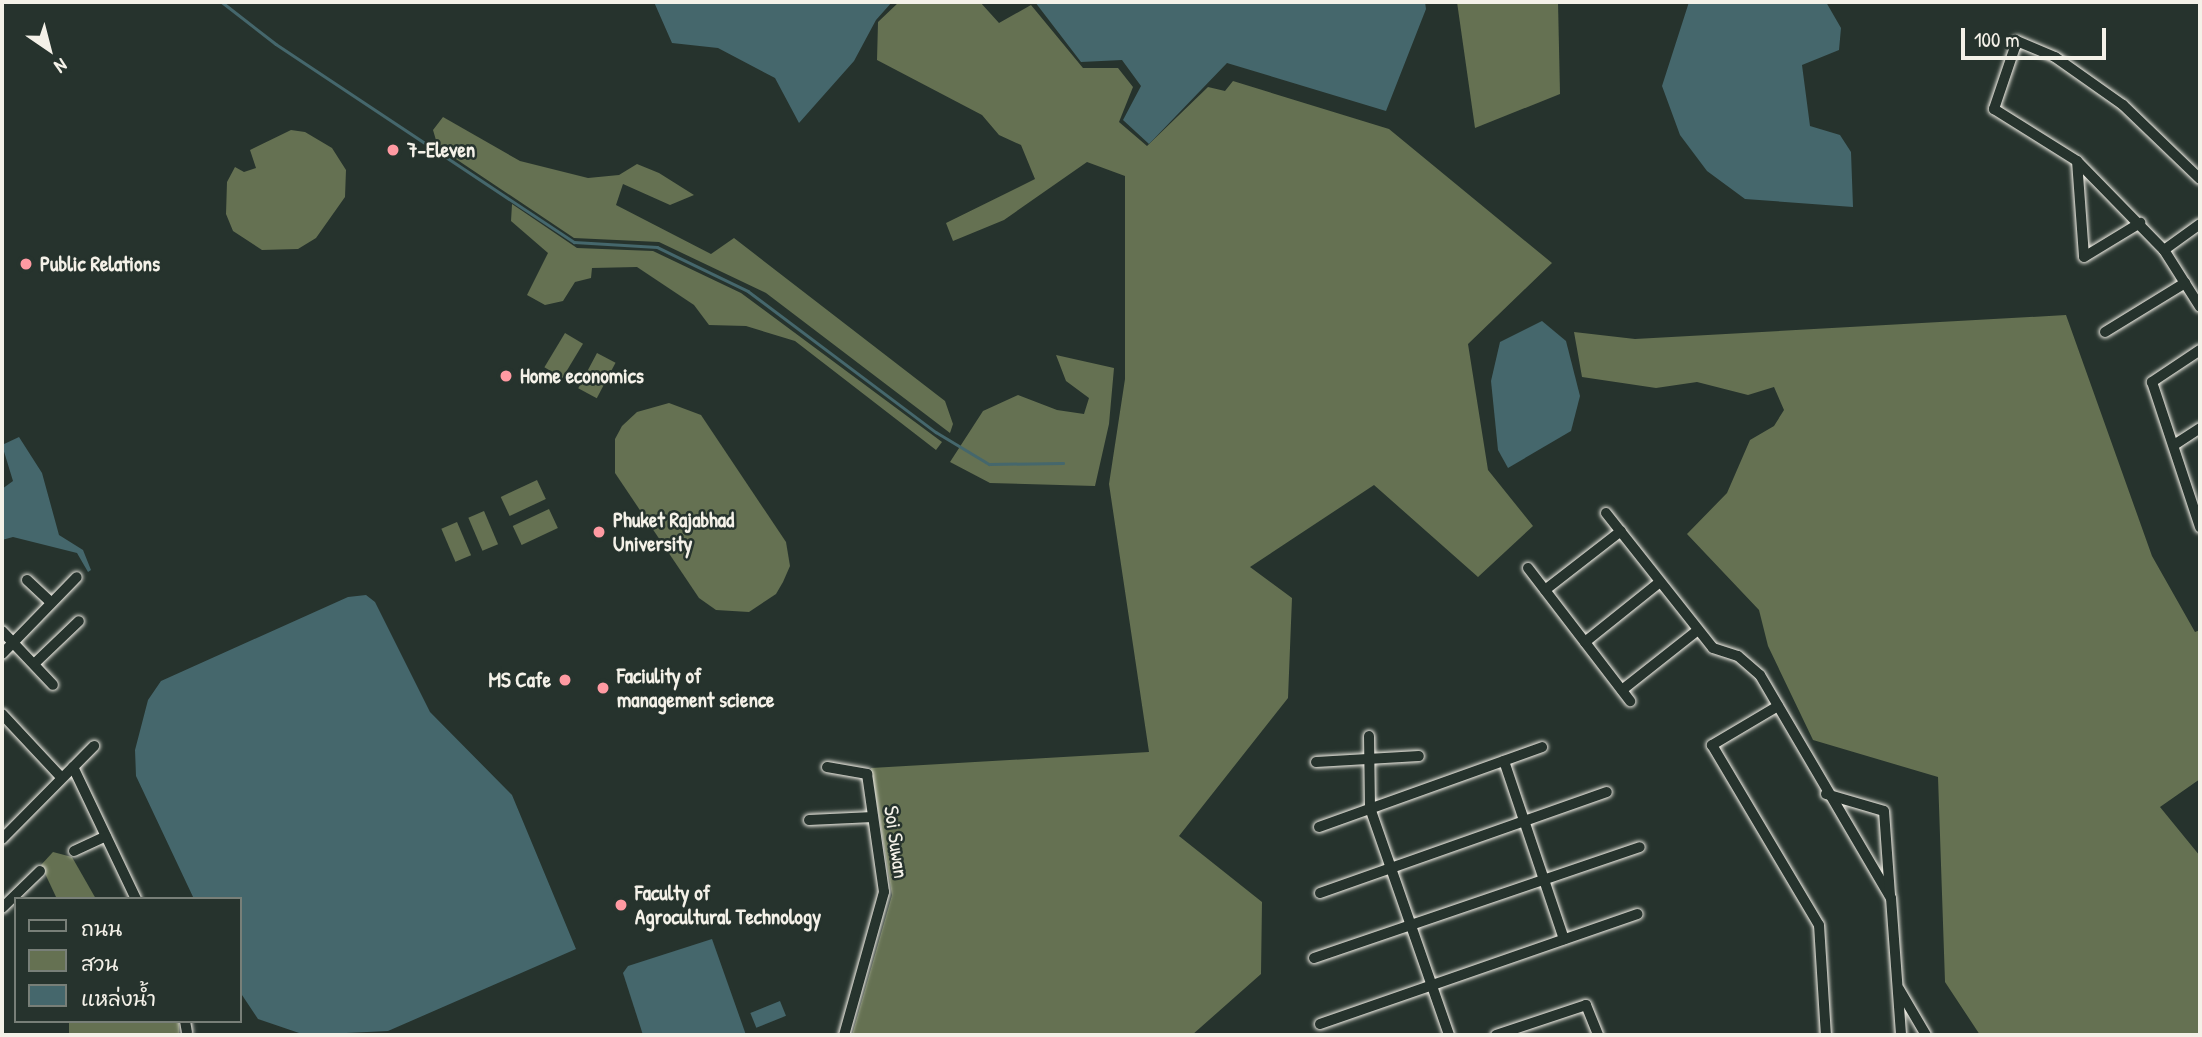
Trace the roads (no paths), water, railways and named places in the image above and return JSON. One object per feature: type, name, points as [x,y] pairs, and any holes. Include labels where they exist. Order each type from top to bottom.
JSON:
[{"type":"street","points":[[2200,178],[2123,106],[2055,57],[2017,41],[1994,109],[2077,161],[2164,250],[2200,307]]},
{"type":"street","points":[[2077,161],[2084,257],[2140,223]]},
{"type":"street","points":[[2164,250],[2200,224]]},
{"type":"street","points":[[2105,332],[2185,283]]},
{"type":"street","points":[[2200,350],[2152,382],[2197,508],[2200,527]]},
{"type":"street","points":[[2174,445],[2200,428]]},
{"type":"street","points":[[1606,513],[1713,648],[1738,656],[1760,675],[1826,794],[1891,898]]},
{"type":"street","points":[[1545,590],[1621,531]]},
{"type":"street","points":[[1528,568],[1630,701]]},
{"type":"street","points":[[2,654],[77,577]]},
{"type":"street","points":[[27,580],[51,602]]},
{"type":"street","points":[[1585,642],[1661,582]]},
{"type":"street","points":[[34,664],[79,621]]},
{"type":"street","points":[[1622,690],[1698,629]]},
{"type":"street","points":[[2,631],[52,685]]},
{"type":"street","points":[[1778,706],[1712,745],[1819,925],[1826,1035]]},
{"type":"street","points":[[2,715],[61,778]]},
{"type":"street","points":[[1369,736],[1370,808],[1450,1035]]},
{"type":"street","points":[[2,838],[94,746]]},
{"type":"street","points":[[1319,827],[1542,747]]},
{"type":"street","points":[[1316,762],[1419,756]]},
{"type":"street","points":[[1504,761],[1564,939]]},
{"type":"street","points":[[73,767],[135,897]]},
{"type":"street","name":"Soi Suwan","points":[[827,767],[865,771],[884,892],[844,1035]]},
{"type":"street","points":[[1320,892],[1606,792]]},
{"type":"street","points":[[1826,794],[1884,811],[1901,1035]]},
{"type":"street","points":[[809,820],[873,817]]},
{"type":"street","points":[[74,851],[106,836]]},
{"type":"street","points":[[1314,958],[1640,847]]},
{"type":"street","points":[[2,908],[40,871]]},
{"type":"street","points":[[1320,1024],[1637,914]]},
{"type":"street","points":[[1898,986],[1926,1035]]},
{"type":"street","points":[[1496,1035],[1587,1004],[1598,1035]]},
{"type":"water","points":[[654,2],[892,2],[876,20],[854,61],[799,123],[775,78],[718,48],[672,43]]},
{"type":"water","points":[[1035,2],[1425,2],[1426,9],[1386,111],[1227,63],[1149,144],[1123,120],[1141,86],[1122,60],[1081,62]]},
{"type":"water","points":[[1689,2],[1826,2],[1841,28],[1839,50],[1802,65],[1810,126],[1840,135],[1851,152],[1853,207],[1745,199],[1707,171],[1680,135],[1662,86]]},
{"type":"water","points":[[1542,321],[1566,341],[1580,396],[1571,431],[1508,468],[1498,450],[1491,381],[1500,342]]},
{"type":"water","points":[[19,437],[42,473],[59,535],[83,550],[91,570],[88,572],[77,553],[13,537],[2,540],[2,489],[13,481],[2,445]]},
{"type":"water","points":[[366,595],[375,602],[430,712],[512,795],[576,949],[388,1031],[305,1035],[258,1019],[242,995],[242,897],[193,897],[136,776],[135,750],[148,700],[161,681],[348,597]]},
{"type":"water","points":[[712,939],[746,1035],[643,1035],[623,973],[628,966]]},
{"type":"water","points":[[780,1001],[786,1016],[756,1028],[750,1013]]},
{"type":"waterway","points":[[222,2],[276,44],[574,242],[657,247],[748,291],[936,432],[989,464],[1063,463]]},
{"type":"place","name":"7-Eleven","points":[[393,150]]},
{"type":"place","name":"Public Relations","points":[[26,264]]},
{"type":"place","name":"Home economics","points":[[506,376]]},
{"type":"place","name":"Phuket Rajabhad University","points":[[599,532]]},
{"type":"place","name":"MS Cafe","points":[[565,680]]},
{"type":"place","name":"Faciulity of management science","points":[[603,688]]},
{"type":"place","name":"Faculty of Agrocultural Technology","points":[[621,905]]}]
